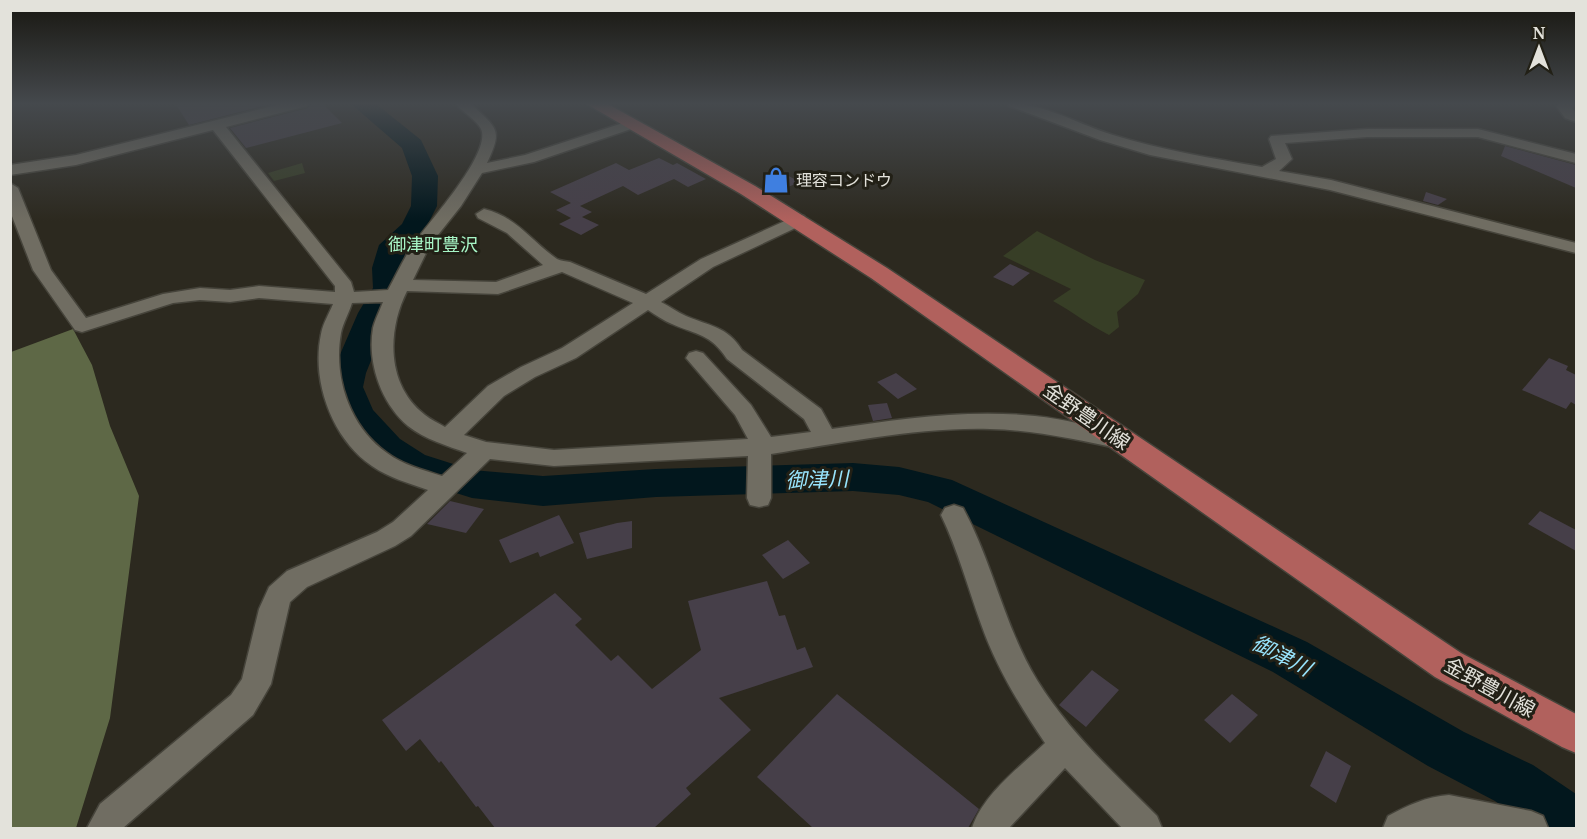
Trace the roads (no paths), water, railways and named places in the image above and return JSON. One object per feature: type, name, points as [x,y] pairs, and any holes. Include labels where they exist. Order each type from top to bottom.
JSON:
[{"type":"main road","name":"金野豊川線","points":[[663,142],[798,220],[879,273],[1448,665],[1576,734]]},
{"type":"street","points":[[10,170],[58,164],[147,142]]},
{"type":"street","points":[[231,142],[330,265],[349,297]]},
{"type":"street","points":[[490,142],[455,203],[422,244],[395,292],[383,328],[384,366],[400,403],[417,421],[448,438],[482,454],[583,458],[760,447],[913,425],[989,421],[1046,426],[1123,441]]},
{"type":"street","points":[[476,170],[529,159],[579,142]]},
{"type":"street","points":[[1122,142],[1155,152],[1342,188],[1576,248]]},
{"type":"street","points":[[1264,172],[1279,165],[1284,159],[1277,142]]},
{"type":"street","points":[[1514,142],[1576,158]]},
{"type":"street","points":[[10,188],[42,270],[82,326],[170,298],[200,294],[230,296],[259,292],[349,297],[395,292],[498,288],[555,267],[564,266],[647,302],[679,320],[708,329],[729,344],[734,354],[813,414],[826,438]]},
{"type":"street","points":[[484,214],[495,218],[509,228],[555,267]]},
{"type":"street","points":[[448,438],[496,391],[528,372],[569,353],[707,263],[798,220]]},
{"type":"street","points":[[349,297],[332,325],[328,356],[334,400],[344,423],[365,448],[397,469],[446,487]]},
{"type":"street","points":[[696,358],[742,410],[760,438],[759,498]]},
{"type":"street","points":[[104,828],[112,816],[242,705],[256,684],[273,609],[279,595],[287,586],[386,539],[419,514],[482,454]]},
{"type":"street","points":[[954,515],[964,535],[996,627],[1026,689],[1065,745],[1145,828]]},
{"type":"street","points":[[989,828],[1006,805],[1065,745]]},
{"type":"street","points":[[1400,828],[1427,814],[1449,812],[1531,828]]},
{"type":"waterway","name":"御津川","points":[[409,142],[413,145],[425,176],[424,206],[413,228],[393,245],[387,268],[388,288],[374,313],[349,373],[346,387],[358,416],[387,448],[412,465],[472,484],[543,491],[656,483],[853,477],[899,481],[938,490],[1290,657],[1446,749],[1514,783],[1576,825]]},
{"type":"place","name":"理容コンドウ","points":[[776,180]]},
{"type":"district","name":"御津町豊沢","points":[[433,244]]}]
